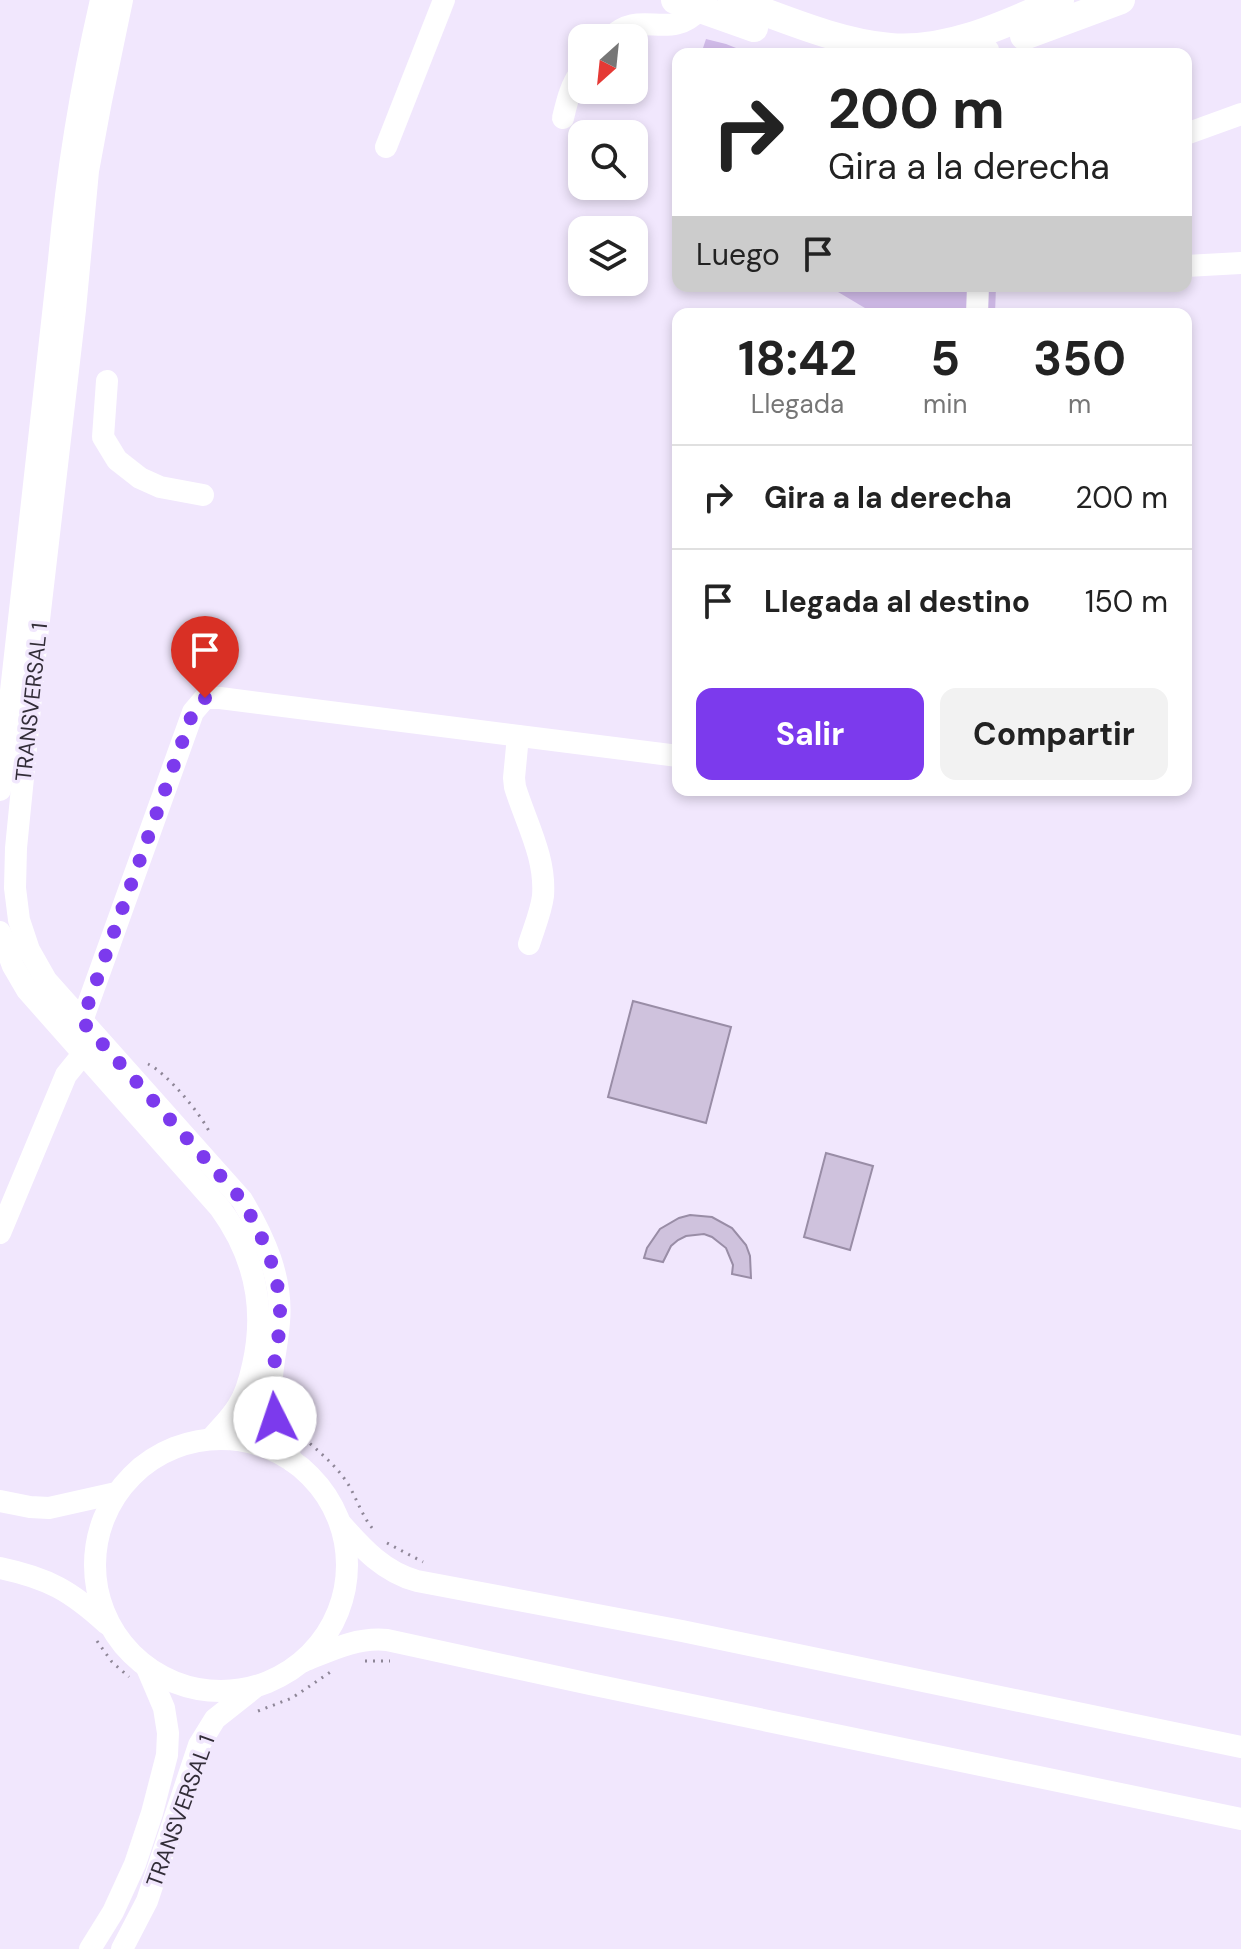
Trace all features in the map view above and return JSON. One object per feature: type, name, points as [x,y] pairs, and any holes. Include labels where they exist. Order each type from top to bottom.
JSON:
[{"type":"main road","points":[[732,0],[832,35],[892,47],[932,45],[968,37],[1060,0]]},
{"type":"main road","points":[[996,48],[1121,0]]},
{"type":"main road","points":[[687,4],[813,48]]},
{"type":"street","name":"TRANSVERSAL 1","points":[[0,790],[65,198],[83,80],[101,0]]},
{"type":"street","name":"TRANSVERSAL 1","points":[[122,0],[88,171],[37,637],[16,848],[15,888],[19,920],[29,950],[46,980],[242,1200],[259,1229],[276,1278],[280,1318],[271,1387],[272,1404],[292,1461]]},
{"type":"street","points":[[386,147],[444,0]]},
{"type":"street","points":[[648,24],[677,25],[692,17],[687,4]]},
{"type":"street","points":[[563,118],[568,97]]},
{"type":"street","points":[[1192,132],[1241,114]]},
{"type":"street","points":[[1192,266],[1241,263]]},
{"type":"street","points":[[107,381],[103,437],[117,460],[140,478],[160,487],[203,495]]},
{"type":"street","points":[[82,1021],[193,712],[205,698],[672,755]]},
{"type":"street","points":[[518,736],[515,787],[540,855],[543,878],[543,899],[529,944]]},
{"type":"street","points":[[0,932],[13,966],[27,990],[220,1208],[235,1229],[257,1290],[256,1353],[239,1405],[211,1439]]},
{"type":"street","points":[[0,1233],[66,1075],[83,1054]]},
{"type":"street","points":[[0,1568],[56,1585],[87,1606],[103,1633],[121,1643],[141,1676],[163,1677],[199,1690],[227,1691],[255,1687],[289,1672],[304,1661],[335,1621],[347,1573],[347,1557],[336,1512],[303,1469],[261,1446],[211,1439],[179,1446],[151,1460],[116,1493],[101,1525],[94,1559],[103,1612],[103,1633]]},
{"type":"street","points":[[0,1501],[49,1508],[116,1493]]},
{"type":"street","points":[[341,1524],[373,1559],[403,1577],[417,1581],[682,1631],[1241,1747]]},
{"type":"street","points":[[304,1661],[348,1643],[375,1638],[387,1640],[1241,1819]]},
{"type":"street","name":"TRANSVERSAL 1","points":[[90,1949],[113,1912],[135,1864],[167,1755],[164,1708],[141,1676]]},
{"type":"street","name":"TRANSVERSAL 1","points":[[122,1949],[147,1901],[199,1745],[215,1719],[255,1687]]},
{"type":"path","points":[[103,1633],[112,1662],[141,1676]]},
{"type":"path","points":[[358,1662],[376,1660]]},
{"type":"path","points":[[249,1714],[292,1698],[339,1667]]},
{"type":"shaded area","points":[[706,39],[736,48],[703,48]]},
{"type":"shaded area","points":[[838,292],[996,292],[995,308],[865,308]]},
{"type":"building","points":[[633,1001],[731,1027],[706,1123],[608,1097]]},
{"type":"building","points":[[826,1153],[873,1166],[850,1250],[804,1237]]},
{"type":"building","points":[[690,1215],[712,1217],[732,1228],[746,1245],[751,1278],[732,1274],[733,1265],[726,1248],[704,1234],[678,1240],[671,1246],[663,1262],[644,1258],[660,1229]]},
{"type":"route","points":[[205,698],[193,712],[82,1021],[242,1200],[259,1229],[276,1278],[280,1318],[271,1387],[275,1418]]}]
